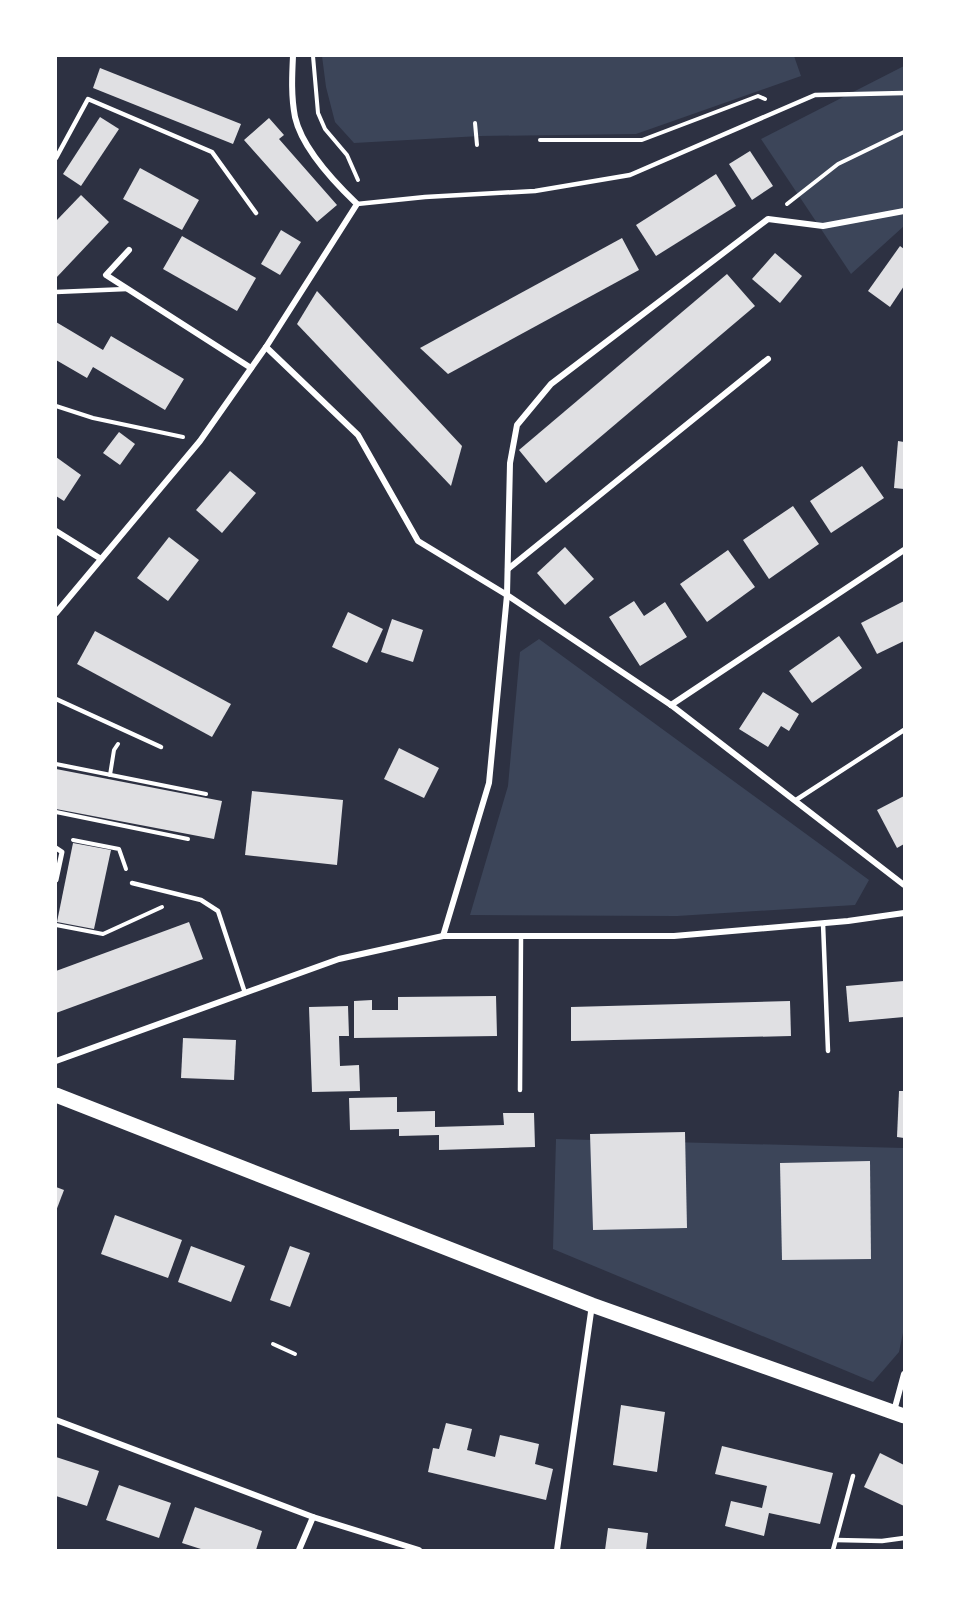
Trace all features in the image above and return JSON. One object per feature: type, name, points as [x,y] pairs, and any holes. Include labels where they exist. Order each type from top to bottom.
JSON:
[{"type":"main road","points":[[56,1095],[592,1305],[899,1414]]},
{"type":"street","points":[[56,613],[200,441],[266,347],[357,204],[336,183],[312,152],[296,119],[291,87],[293,56]]},
{"type":"street","points":[[443,936],[489,783],[507,595],[510,463],[517,425],[551,384],[768,219],[823,226],[904,211]]},
{"type":"street","points":[[129,250],[106,275],[251,368]]},
{"type":"street","points":[[266,347],[358,435],[418,541],[507,595],[671,705],[904,885]]},
{"type":"street","points":[[508,569],[768,359]]},
{"type":"street","points":[[56,531],[101,559]]},
{"type":"street","points":[[671,705],[904,550]]},
{"type":"street","points":[[56,848],[62,852],[56,880]]},
{"type":"street","points":[[56,1061],[339,959],[443,936],[674,936],[823,923],[904,913]]},
{"type":"street","points":[[557,1551],[592,1305]]},
{"type":"street","points":[[899,1414],[904,1374]]},
{"type":"street","points":[[56,1420],[313,1517],[418,1551]]},
{"type":"street","points":[[299,1551],[313,1517]]},
{"type":"lane","points":[[357,204],[535,190],[630,175],[815,95],[904,93]]},
{"type":"lane","points":[[56,158],[88,99],[212,152],[256,213]]},
{"type":"lane","points":[[56,292],[127,289]]},
{"type":"lane","points":[[56,699],[161,747]]},
{"type":"lane","points":[[796,800],[904,730]]},
{"type":"lane","points":[[132,884],[201,900],[218,911],[245,993]]},
{"type":"lane","points":[[823,923],[828,1051]]},
{"type":"lane","points":[[520,1090],[521,936]]},
{"type":"lane","points":[[833,1551],[853,1476]]},
{"type":"lane","points":[[836,1540],[904,1538]]},
{"type":"path","points":[[313,56],[318,113],[325,129],[347,155],[360,185],[357,204]]},
{"type":"path","points":[[540,140],[642,140],[758,96],[786,108]]},
{"type":"path","points":[[475,123],[477,145]]},
{"type":"path","points":[[768,219],[838,164],[904,132]]},
{"type":"path","points":[[56,406],[93,418],[200,441]]},
{"type":"path","points":[[110,775],[114,750]]},
{"type":"path","points":[[56,764],[206,794]]},
{"type":"path","points":[[56,812],[188,839]]},
{"type":"path","points":[[63,843],[71,840],[119,849],[132,884]]},
{"type":"path","points":[[56,925],[103,934],[185,896]]},
{"type":"path","points":[[273,1344],[295,1354]]},
{"type":"shaded area","points":[[322,56],[794,56],[801,76],[636,134],[480,136],[354,143],[335,122],[326,87]]},
{"type":"shaded area","points":[[904,66],[904,226],[851,274],[761,139]]},
{"type":"shaded area","points":[[539,639],[869,880],[855,905],[677,916],[470,915],[508,786],[520,652]]},
{"type":"shaded area","points":[[556,1139],[904,1148],[904,1328],[899,1352],[873,1382],[553,1249]]},
{"type":"building","points":[[100,68],[241,124],[233,144],[93,88]]},
{"type":"building","points":[[100,117],[119,129],[81,186],[63,174]]},
{"type":"building","points":[[269,118],[284,135],[279,139],[337,205],[317,222],[244,140]]},
{"type":"building","points":[[750,151],[773,186],[752,200],[729,164]]},
{"type":"building","points":[[140,168],[199,200],[182,230],[123,199]]},
{"type":"building","points":[[716,174],[736,206],[656,256],[636,225]]},
{"type":"building","points":[[81,195],[109,222],[56,278],[56,221]]},
{"type":"building","points":[[281,230],[301,242],[280,275],[261,264]]},
{"type":"building","points":[[182,236],[256,278],[237,311],[163,269]]},
{"type":"building","points":[[622,238],[639,270],[448,374],[420,348]]},
{"type":"building","points":[[900,246],[904,249],[904,286],[890,307],[868,291]]},
{"type":"building","points":[[775,253],[802,276],[780,303],[752,279]]},
{"type":"building","points":[[727,274],[755,306],[546,483],[519,450]]},
{"type":"building","points":[[317,291],[462,446],[451,486],[297,324]]},
{"type":"building","points":[[56,322],[103,350],[111,336],[184,379],[165,410],[93,367],[87,378],[56,360]]},
{"type":"building","points":[[119,432],[135,444],[120,465],[103,453]]},
{"type":"building","points":[[898,441],[904,442],[904,489],[894,488]]},
{"type":"building","points":[[56,457],[81,475],[64,501],[56,496]]},
{"type":"building","points":[[862,466],[884,498],[831,533],[810,501]]},
{"type":"building","points":[[230,471],[256,493],[222,533],[196,510]]},
{"type":"building","points":[[793,506],[819,544],[769,579],[743,540]]},
{"type":"building","points":[[169,537],[199,560],[168,601],[137,578]]},
{"type":"building","points":[[565,547],[594,579],[565,605],[537,573]]},
{"type":"building","points":[[728,550],[755,587],[707,622],[680,584]]},
{"type":"building","points":[[634,601],[644,616],[665,602],[687,637],[640,666],[609,617]]},
{"type":"building","points":[[904,601],[904,641],[877,654],[861,623]]},
{"type":"building","points":[[348,612],[383,629],[367,663],[332,647]]},
{"type":"building","points":[[392,619],[423,630],[413,662],[381,652]]},
{"type":"building","points":[[95,631],[231,704],[212,737],[77,664]]},
{"type":"building","points":[[839,636],[862,668],[812,703],[789,671]]},
{"type":"building","points":[[763,692],[799,714],[789,731],[781,726],[768,747],[739,729]]},
{"type":"building","points":[[399,748],[439,768],[424,798],[384,779]]},
{"type":"building","points":[[56,769],[222,801],[214,839],[56,809]]},
{"type":"building","points":[[252,791],[343,800],[337,865],[245,855]]},
{"type":"building","points":[[904,796],[904,844],[897,848],[877,810]]},
{"type":"building","points":[[73,843],[111,850],[94,929],[57,922]]},
{"type":"building","points":[[189,922],[203,959],[56,1013],[56,971]]},
{"type":"building","points":[[904,981],[904,1017],[849,1022],[846,986]]},
{"type":"building","points":[[496,996],[497,1036],[354,1038],[354,1001],[372,1000],[372,1010],[398,1010],[398,997]]},
{"type":"building","points":[[790,1001],[791,1036],[571,1041],[571,1007]]},
{"type":"building","points":[[348,1006],[349,1036],[339,1036],[340,1066],[359,1065],[360,1091],[312,1092],[309,1007]]},
{"type":"building","points":[[183,1038],[236,1040],[234,1080],[181,1078]]},
{"type":"building","points":[[899,1091],[904,1091],[904,1138],[897,1137]]},
{"type":"building","points":[[397,1097],[397,1112],[435,1111],[435,1127],[504,1125],[503,1113],[534,1113],[535,1147],[439,1150],[439,1135],[399,1136],[399,1129],[350,1130],[349,1098]]},
{"type":"building","points":[[685,1132],[687,1228],[593,1230],[590,1134]]},
{"type":"building","points":[[870,1161],[871,1259],[782,1260],[780,1163]]},
{"type":"building","points":[[56,1187],[64,1190],[56,1211]]},
{"type":"building","points":[[115,1215],[182,1240],[168,1278],[101,1254]]},
{"type":"building","points":[[191,1246],[245,1266],[231,1302],[178,1282]]},
{"type":"building","points":[[290,1246],[310,1253],[290,1307],[270,1300]]},
{"type":"building","points":[[621,1405],[665,1412],[657,1472],[613,1465]]},
{"type":"building","points":[[446,1423],[472,1429],[467,1450],[495,1457],[500,1435],[539,1444],[535,1464],[553,1469],[546,1500],[428,1472],[433,1448],[439,1449]]},
{"type":"building","points":[[722,1446],[833,1473],[820,1524],[769,1513],[764,1536],[725,1526],[731,1501],[762,1508],[767,1486],[715,1474]]},
{"type":"building","points":[[880,1453],[904,1465],[904,1506],[864,1487]]},
{"type":"building","points":[[56,1457],[99,1471],[87,1506],[56,1496]]},
{"type":"building","points":[[119,1485],[171,1503],[159,1538],[106,1520]]},
{"type":"building","points":[[195,1507],[262,1531],[256,1550],[204,1550],[182,1543]]},
{"type":"building","points":[[608,1528],[648,1533],[646,1550],[605,1550]]}]
